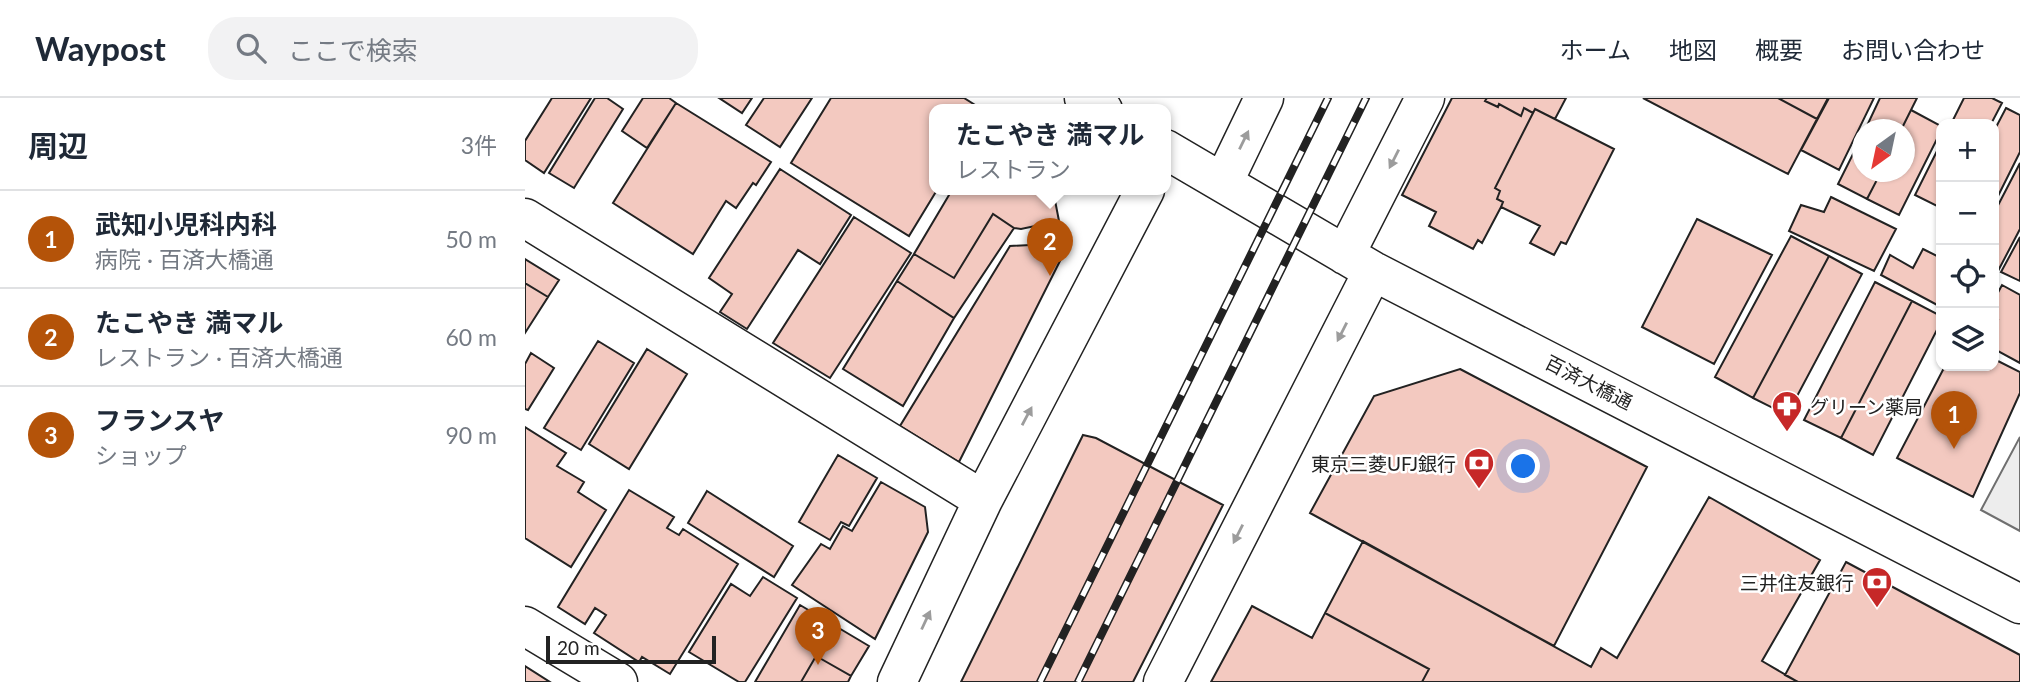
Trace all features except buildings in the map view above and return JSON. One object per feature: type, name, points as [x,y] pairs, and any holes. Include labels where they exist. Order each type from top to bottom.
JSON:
[{"type":"street","points":[[1223,183],[1264,98]]},
{"type":"street","points":[[1163,682],[1359,263],[1425,98]]},
{"type":"street","name":"百済大橋通","points":[[1171,153],[1359,263],[2020,604]]},
{"type":"street","points":[[897,682],[983,500],[1142,195]]},
{"type":"street","points":[[525,218],[983,500]]},
{"type":"street","points":[[525,626],[618,682]]},
{"type":"shaded area","points":[[2020,437],[2020,531],[1981,510]]},
{"type":"railway","points":[[1040,682],[1328,98]]},
{"type":"railway","points":[[1078,682],[1366,98]]},
{"type":"place","name":"たこやき 満マル","points":[[1050,276]]},
{"type":"place","name":"グリーン薬局","points":[[1787,433]]},
{"type":"place","name":"武知小児科内科","points":[[1954,449]]},
{"type":"place","name":"東京三菱UFJ銀行","points":[[1479,490]]},
{"type":"place","name":"三井住友銀行","points":[[1877,609]]},
{"type":"place","name":"フランスヤ","points":[[818,665]]}]
